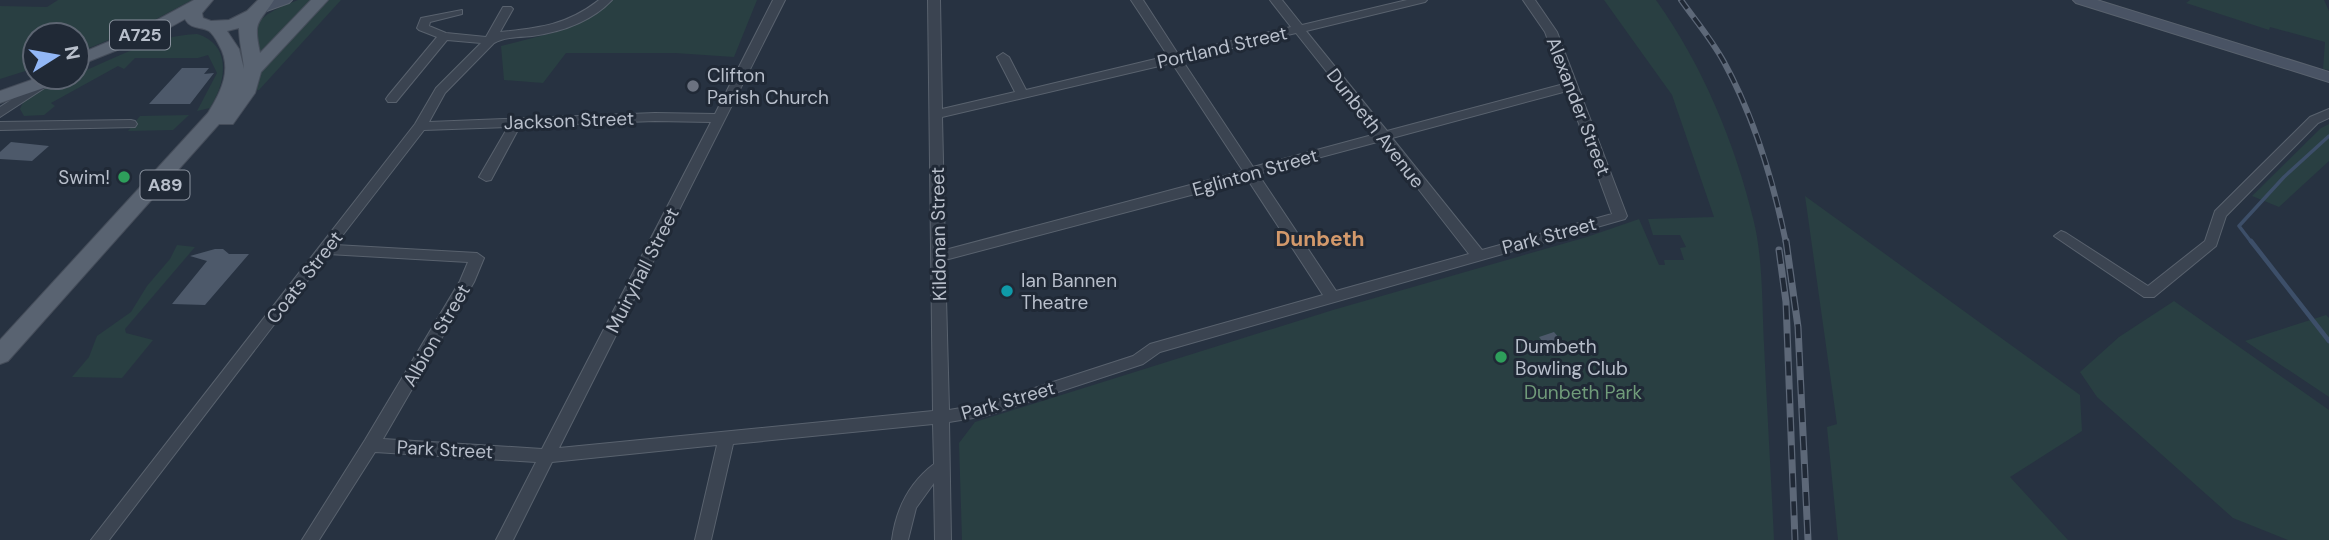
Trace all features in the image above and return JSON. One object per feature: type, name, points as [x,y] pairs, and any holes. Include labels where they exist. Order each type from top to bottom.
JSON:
[{"type":"main road","points":[[204,2],[193,16],[206,25],[233,23],[259,8],[284,0]]},
{"type":"main road","points":[[253,70],[320,0]]},
{"type":"main road","points":[[2081,0],[2329,76]]},
{"type":"main road","name":"A725","points":[[91,55],[154,29],[204,2]]},
{"type":"main road","points":[[253,70],[246,36],[259,8]]},
{"type":"main road","name":"A89","points":[[0,355],[197,140],[225,103],[236,68],[228,42],[206,25]]},
{"type":"main road","name":"A725","points":[[91,65],[206,25]]},
{"type":"main road","name":"A89","points":[[97,250],[141,211],[229,117],[245,94],[253,70]]},
{"type":"main road","points":[[0,88],[21,83]]},
{"type":"street","points":[[458,12],[425,20],[423,28],[444,36],[490,41],[498,36],[543,31],[566,25],[587,15],[606,0]]},
{"type":"street","name":"Muiryhall Street","points":[[504,540],[779,0]]},
{"type":"street","name":"Kildonan Street","points":[[934,0],[943,540]]},
{"type":"street","points":[[1137,0],[1332,296]]},
{"type":"street","name":"Dunbeth Avenue","points":[[1276,0],[1478,254]]},
{"type":"street","name":"Portland Street","points":[[935,115],[1418,0]]},
{"type":"street","name":"Alexander Street","points":[[1529,0],[1551,32],[1620,216]]},
{"type":"street","name":"Coats Street","points":[[99,540],[420,126],[440,92],[490,41],[508,9]]},
{"type":"street","points":[[392,99],[444,36]]},
{"type":"street","points":[[1003,57],[1022,94]]},
{"type":"street","name":"Eglinton Street","points":[[938,257],[1243,177],[1250,172],[1572,86]]},
{"type":"street","points":[[0,113],[8,99]]},
{"type":"street","points":[[8,99],[18,124]]},
{"type":"street","points":[[2061,236],[2149,293],[2211,243],[2220,214],[2314,121],[2329,113]]},
{"type":"street","name":"Jackson Street","points":[[420,126],[517,121],[719,118]]},
{"type":"street","points":[[486,177],[517,121]]},
{"type":"street","points":[[0,125],[131,124]]},
{"type":"street","name":"Park Street","points":[[371,445],[546,456],[985,410],[1138,360],[1155,348],[1478,254],[1620,216]]},
{"type":"street","name":"Albion Street","points":[[310,540],[371,445],[467,282],[477,258],[325,249]]},
{"type":"street","points":[[703,540],[726,439]]},
{"type":"street","points":[[900,540],[901,526],[918,489],[942,467]]},
{"type":"green space","points":[[58,0],[192,0],[145,25],[91,47],[91,21],[21,21],[21,72],[0,79],[0,6],[47,7]]},
{"type":"green space","points":[[298,0],[315,0],[260,57],[254,34],[259,22],[271,12]]},
{"type":"green space","points":[[325,0],[341,0],[259,90],[251,91],[260,70]]},
{"type":"green space","points":[[601,0],[757,0],[734,57],[675,53],[566,53],[543,83],[504,80],[501,46],[560,31]]},
{"type":"green space","name":"Dunbeth Park","points":[[1604,0],[1656,0],[1703,78],[1737,163],[1754,222],[1761,267],[1774,540],[962,540],[959,443],[975,422],[1333,310],[1587,237],[1639,219],[1659,265],[1665,265],[1664,260],[1684,260],[1680,248],[1686,247],[1680,235],[1653,235],[1648,219],[1714,217],[1672,95]]},
{"type":"green space","points":[[2190,0],[2324,0],[2329,11],[2329,70],[2323,69],[2325,42],[2270,27],[2269,30],[2186,3]]},
{"type":"green space","points":[[197,34],[209,39],[221,56],[223,66],[220,87],[210,108],[197,111],[217,73],[208,55],[198,58],[135,58],[124,69],[118,66],[91,81],[91,68],[151,43]]},
{"type":"green space","points":[[36,91],[73,91],[51,103],[55,106],[44,115],[24,116],[20,109]]},
{"type":"green space","points":[[189,115],[173,130],[128,131],[140,116]]},
{"type":"green space","points":[[2329,124],[2329,161],[2279,207],[2252,196],[2321,128]]},
{"type":"green space","points":[[1805,196],[2080,395],[2082,431],[2010,477],[2068,540],[1838,540],[1827,427],[1837,424]]},
{"type":"green space","points":[[177,245],[195,247],[125,329],[126,333],[153,340],[122,378],[72,377],[89,357],[97,336],[131,312],[147,286],[170,259]]},
{"type":"green space","points":[[2174,301],[2329,410],[2329,540],[2288,540],[2233,518],[2097,397],[2080,372],[2119,337]]},
{"type":"green space","points":[[2326,315],[2329,318],[2329,397],[2245,341]]},
{"type":"building","points":[[182,68],[209,68],[204,74],[214,73],[190,104],[149,104]]},
{"type":"building","points":[[11,142],[49,146],[32,161],[0,159],[0,152]]},
{"type":"building","points":[[223,249],[229,254],[249,254],[205,305],[172,304],[207,261],[190,256]]},
{"type":"building","points":[[1554,332],[1569,350],[1553,355],[1539,337]]},
{"type":"waterway","points":[[2252,243],[2239,226],[2284,177],[2329,136]]},
{"type":"waterway","points":[[2251,241],[2329,341]]},
{"type":"railway","points":[[1681,0],[1719,54],[1745,105],[1769,173],[1786,243]]},
{"type":"railway","points":[[1786,241],[1798,327],[1808,540]]},
{"type":"railway","points":[[1779,250],[1786,302],[1795,540]]},
{"type":"place","name":"Clifton Parish Church","points":[[693,86]]},
{"type":"place","name":"Swim!","points":[[124,177]]},
{"type":"place","name":"Ian Bannen Theatre","points":[[1007,291]]},
{"type":"place","name":"Dumbeth Bowling Club","points":[[1501,357]]},
{"type":"district","name":"Dunbeth","points":[[1320,239]]}]
